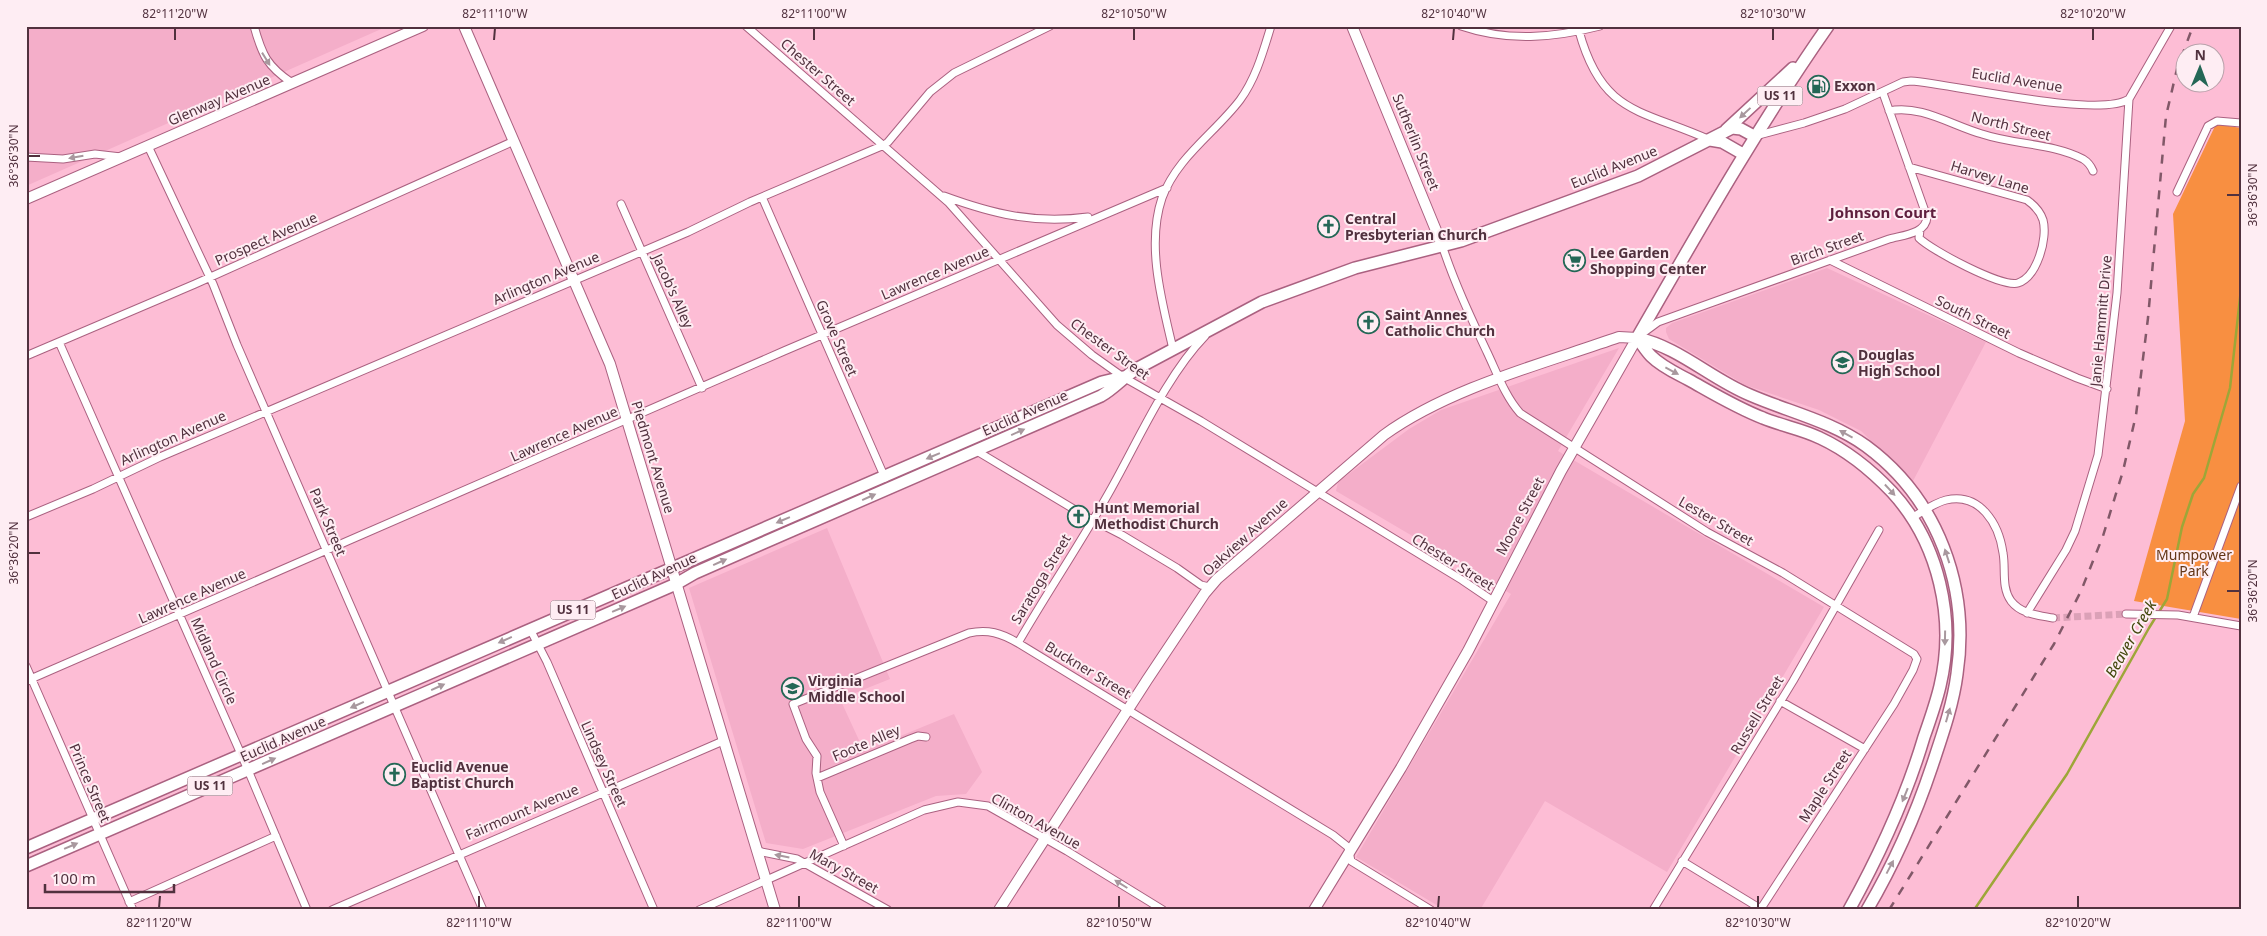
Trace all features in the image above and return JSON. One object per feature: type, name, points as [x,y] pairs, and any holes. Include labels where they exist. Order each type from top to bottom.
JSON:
[{"type":"main road","name":"US 11","points":[[1754,136],[1828,26]]},
{"type":"main road","name":"Euclid Avenue","points":[[26,848],[1102,382],[1123,377],[1262,302],[1317,281],[1373,263],[1442,246],[1496,228],[1638,176],[1725,131],[1807,56]]},
{"type":"main road","points":[[1725,131],[1732,128],[1741,129],[1754,136]]},
{"type":"main road","name":"Moore Street","points":[[1638,338],[1754,136]]},
{"type":"main road","points":[[1710,140],[1722,142],[1743,154]]},
{"type":"main road","points":[[1638,338],[1661,344],[1747,394],[1848,434],[1876,454],[1898,474],[1926,510],[1944,546],[1957,592],[1960,626],[1957,674],[1953,697],[1926,785],[1894,861],[1867,910]]},
{"type":"main road","points":[[1638,338],[1652,358],[1665,368],[1742,410],[1812,435],[1839,447],[1872,472],[1900,501],[1912,518],[1928,550],[1941,590],[1945,625],[1942,673],[1914,773],[1884,843],[1849,910]]},
{"type":"main road","name":"Euclid Avenue","points":[[26,866],[676,584],[1102,396],[1109,392],[1123,377]]},
{"type":"street","points":[[254,26],[266,61],[277,73],[292,83]]},
{"type":"street","name":"Glenway Avenue","points":[[26,199],[423,26]]},
{"type":"street","name":"Piedmont Avenue","points":[[464,26],[610,364],[775,910]]},
{"type":"street","name":"Chester Street","points":[[746,26],[939,194],[1057,325],[1123,377],[1201,421],[1462,580],[1493,601]]},
{"type":"street","name":"Arlington Avenue","points":[[26,517],[160,457],[642,251],[884,145],[930,92],[954,72],[1050,26]]},
{"type":"street","points":[[1173,349],[1158,273],[1156,245],[1158,214],[1167,188],[1187,157],[1247,90],[1255,73],[1271,26]]},
{"type":"street","name":"Sutherlin Street","points":[[1352,26],[1466,306],[1500,379]]},
{"type":"street","points":[[1461,26],[1513,38],[1547,36],[1600,26]]},
{"type":"street","name":"Janie Hammitt Drive","points":[[2027,613],[2066,550],[2078,525],[2098,455],[2117,293],[2129,99],[2171,26]]},
{"type":"street","points":[[1579,31],[1588,62],[1596,76],[1618,100],[1638,112],[1710,140]]},
{"type":"street","name":"Euclid Avenue","points":[[1754,136],[1804,124],[1883,93],[1896,85],[1911,81],[2066,103],[2116,104],[2129,99]]},
{"type":"street","points":[[1883,93],[1927,217],[1924,226],[1920,230]]},
{"type":"street","name":"North Street","points":[[1890,111],[1906,109],[1930,115],[1983,135],[2058,150],[2084,160],[2093,171]]},
{"type":"street","points":[[2177,192],[2208,126],[2217,121],[2241,123]]},
{"type":"street","name":"Prospect Avenue","points":[[26,356],[514,142]]},
{"type":"street","name":"Park Street","points":[[148,146],[209,277],[482,910]]},
{"type":"street","points":[[26,157],[63,159],[95,154],[124,157]]},
{"type":"street","name":"Harvey Lane","points":[[1909,167],[2027,200],[2039,211],[2044,225],[2044,236],[2038,260],[2032,272],[2026,279],[2012,285],[1986,276],[1938,250],[1919,238],[1920,230]]},
{"type":"street","name":"Lawrence Avenue","points":[[29,680],[1101,214],[1167,188]]},
{"type":"street","points":[[939,194],[983,210],[1022,218],[1074,219],[1101,214]]},
{"type":"street","name":"Grove Street","points":[[762,197],[890,488]]},
{"type":"street","name":"Jacob's Alley","points":[[621,204],[702,388]]},
{"type":"street","name":"Birch Street","points":[[1638,338],[1658,322],[1830,260],[1920,230]]},
{"type":"street","name":"South Street","points":[[1830,260],[2018,353],[2107,389]]},
{"type":"street","name":"Saratoga Street","points":[[1018,643],[1186,359],[1215,326]]},
{"type":"street","name":"Oakview Avenue","points":[[999,910],[1128,709],[1209,588],[1317,492],[1403,421],[1443,400],[1500,379],[1619,337],[1638,338]]},
{"type":"street","name":"Moore Street","points":[[1314,910],[1450,682],[1574,448],[1638,338]]},
{"type":"street","name":"Midland Circle","points":[[59,342],[248,770],[307,910]]},
{"type":"street","name":"Lester Street","points":[[1500,379],[1513,405],[1520,413],[1707,532],[1784,573],[1914,654],[1917,661],[1910,676]]},
{"type":"street","points":[[1041,409],[1048,419]]},
{"type":"street","points":[[964,443],[1092,520],[1138,544],[1200,586],[1209,588]]},
{"type":"street","points":[[2193,617],[2241,486]]},
{"type":"street","points":[[1912,518],[1936,503],[1954,498],[1974,503],[1987,513],[2001,541],[2006,592],[2015,606],[2027,613],[2053,618]]},
{"type":"street","points":[[813,508],[818,520]]},
{"type":"street","name":"Russell Street","points":[[1653,910],[1780,702],[1879,530]]},
{"type":"street","points":[[2126,614],[2161,614],[2193,617],[2241,626]]},
{"type":"street","name":"Lindsey Street","points":[[530,629],[538,643],[654,910]]},
{"type":"street","name":"Buckner Street","points":[[817,778],[816,756],[793,708],[795,703],[969,633],[995,632],[1018,643],[1128,709],[1333,835],[1346,844],[1351,862],[1431,910]]},
{"type":"street","name":"Prince Street","points":[[26,666],[29,680],[133,910]]},
{"type":"street","name":"Maple Street","points":[[1760,909],[1865,749],[1910,676]]},
{"type":"street","points":[[1780,702],[1865,749]]},
{"type":"street","name":"Foote Alley","points":[[817,778],[910,738],[926,737]]},
{"type":"street","name":"Fairmount Avenue","points":[[332,910],[602,791],[723,741]]},
{"type":"street","points":[[817,778],[820,792],[844,846]]},
{"type":"street","name":"Clinton Avenue","points":[[699,910],[924,810],[958,802],[988,806],[1045,838],[1163,910]]},
{"type":"street","points":[[129,902],[276,836]]},
{"type":"street","name":"Mary Street","points":[[757,851],[797,859],[879,908],[888,910]]},
{"type":"street","points":[[1682,861],[1760,909]]},
{"type":"shaded area","points":[[26,26],[388,26],[26,186]]},
{"type":"shaded area","name":"Douglas High School","points":[[1827,268],[1986,342],[1913,481],[1861,431],[1819,410],[1745,385],[1669,339],[1666,332],[1666,328],[1672,323]]},
{"type":"shaded area","points":[[1619,348],[1558,451],[1824,607],[1667,872],[1545,801],[1480,910],[1445,910],[1356,857],[1511,594],[1336,491],[1338,482],[1409,429],[1441,410]]},
{"type":"shaded area","name":"Virginia Middle School","points":[[827,528],[890,679],[840,699],[864,751],[954,714],[982,772],[966,794],[936,796],[803,849],[766,843],[689,588]]},
{"type":"green space","name":"Mumpower Park","points":[[2216,124],[2241,128],[2241,619],[2134,601],[2185,421],[2173,214]]},
{"type":"waterway","name":"Beaver Creek","points":[[1974,910],[2067,774],[2167,599],[2182,527],[2193,494],[2204,478],[2230,388],[2241,289]]},
{"type":"tunnel","points":[[2053,618],[2126,614]]},
{"type":"railway","points":[[1889,910],[2054,644],[2081,591],[2103,536],[2123,471],[2136,415],[2148,318],[2166,116],[2177,69],[2193,26]]},
{"type":"place","name":"Exxon","points":[[1818,86]]},
{"type":"place","name":"Central Presbyterian Church","points":[[1329,227]]},
{"type":"place","name":"Lee Garden Shopping Center","points":[[1574,261]]},
{"type":"place","name":"Saint Annes Catholic Church","points":[[1369,323]]},
{"type":"place","name":"Douglas High School","points":[[1842,363]]},
{"type":"place","name":"Hunt Memorial Methodist Church","points":[[1078,516]]},
{"type":"place","name":"Virginia Middle School","points":[[792,689]]},
{"type":"place","name":"Euclid Avenue Baptist Church","points":[[395,775]]},
{"type":"district","name":"Johnson Court","points":[[1883,213]]}]
